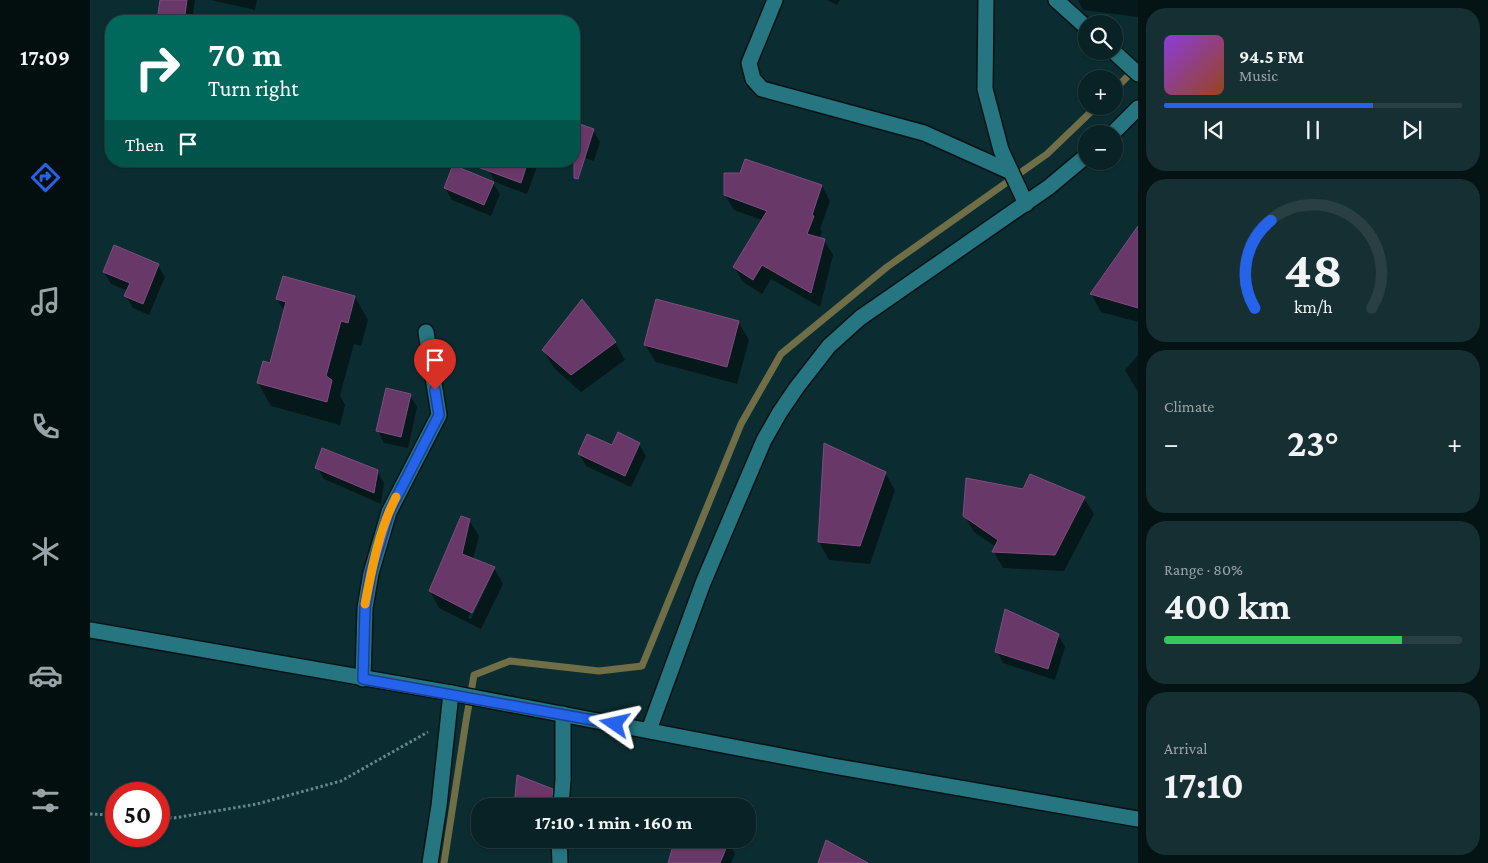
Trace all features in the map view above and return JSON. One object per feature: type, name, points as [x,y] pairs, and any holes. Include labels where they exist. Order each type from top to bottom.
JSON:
[{"type":"street","points":[[774,0],[750,63],[752,79],[762,90],[924,133],[1011,172]]},
{"type":"street","points":[[986,0],[985,89],[1001,150],[1026,204]]},
{"type":"street","points":[[1056,0],[1078,20]]},
{"type":"street","points":[[1123,60],[1138,74]]},
{"type":"street","points":[[1121,125],[1138,108]]},
{"type":"street","points":[[649,730],[703,583],[764,440],[797,387],[829,346],[860,318],[1026,204],[1078,163]]},
{"type":"street","points":[[363,679],[365,608],[371,572],[389,512],[439,415],[426,332]]},
{"type":"street","points":[[90,630],[563,714],[833,766],[1138,819]]},
{"type":"street","points":[[430,863],[440,806],[451,694]]},
{"type":"street","points":[[562,798],[563,714]]},
{"type":"street","points":[[559,848],[560,863]]},
{"type":"path","points":[[170,818],[257,804],[341,781],[448,720]]},
{"type":"path","points":[[90,814],[105,815]]},
{"type":"building","points":[[160,0],[187,0],[185,15],[158,15]]},
{"type":"building","points":[[580,124],[594,129],[578,179],[574,178],[574,167],[580,167]]},
{"type":"building","points":[[745,159],[822,185],[807,234],[825,239],[811,293],[762,265],[753,280],[733,267],[767,211],[724,195],[724,173],[740,173]]},
{"type":"building","points":[[452,167],[458,167],[494,182],[484,205],[444,188]]},
{"type":"building","points":[[478,167],[526,167],[521,183]]},
{"type":"building","points":[[1138,226],[1138,308],[1090,294]]},
{"type":"building","points":[[114,245],[159,264],[143,304],[124,296],[130,283],[103,272]]},
{"type":"building","points":[[283,276],[355,296],[348,323],[341,321],[326,376],[332,380],[327,402],[257,383],[263,361],[270,363],[286,302],[276,299]]},
{"type":"building","points":[[582,299],[616,342],[571,375],[542,350]]},
{"type":"building","points":[[656,299],[739,321],[727,367],[644,345]]},
{"type":"building","points":[[386,388],[411,394],[401,437],[376,431]]},
{"type":"building","points":[[618,432],[640,443],[625,476],[578,454],[587,434],[612,445]]},
{"type":"building","points":[[824,443],[886,472],[860,546],[818,542]]},
{"type":"building","points":[[322,448],[378,470],[374,493],[315,468]]},
{"type":"building","points":[[1030,474],[1085,497],[1055,555],[992,552],[998,540],[963,516],[966,478],[1023,489]]},
{"type":"building","points":[[461,516],[470,519],[462,554],[495,567],[472,613],[429,591]]},
{"type":"building","points":[[1005,609],[1059,634],[1048,669],[995,652]]},
{"type":"building","points":[[517,775],[553,789],[552,798],[515,797]]},
{"type":"building","points":[[826,840],[868,863],[818,863]]},
{"type":"building","points":[[672,848],[726,848],[720,863],[668,863]]},
{"type":"waterway","points":[[1123,81],[1134,70]]},
{"type":"waterway","points":[[444,863],[474,675],[510,661],[599,671],[642,666],[741,424],[781,354],[887,267],[1047,154],[1088,115]]},
{"type":"slow traffic","points":[[365,604],[371,572],[389,512],[396,497]]},
{"type":"route","points":[[435,390],[439,415],[389,512],[371,572],[365,608],[363,679],[615,724]]}]
